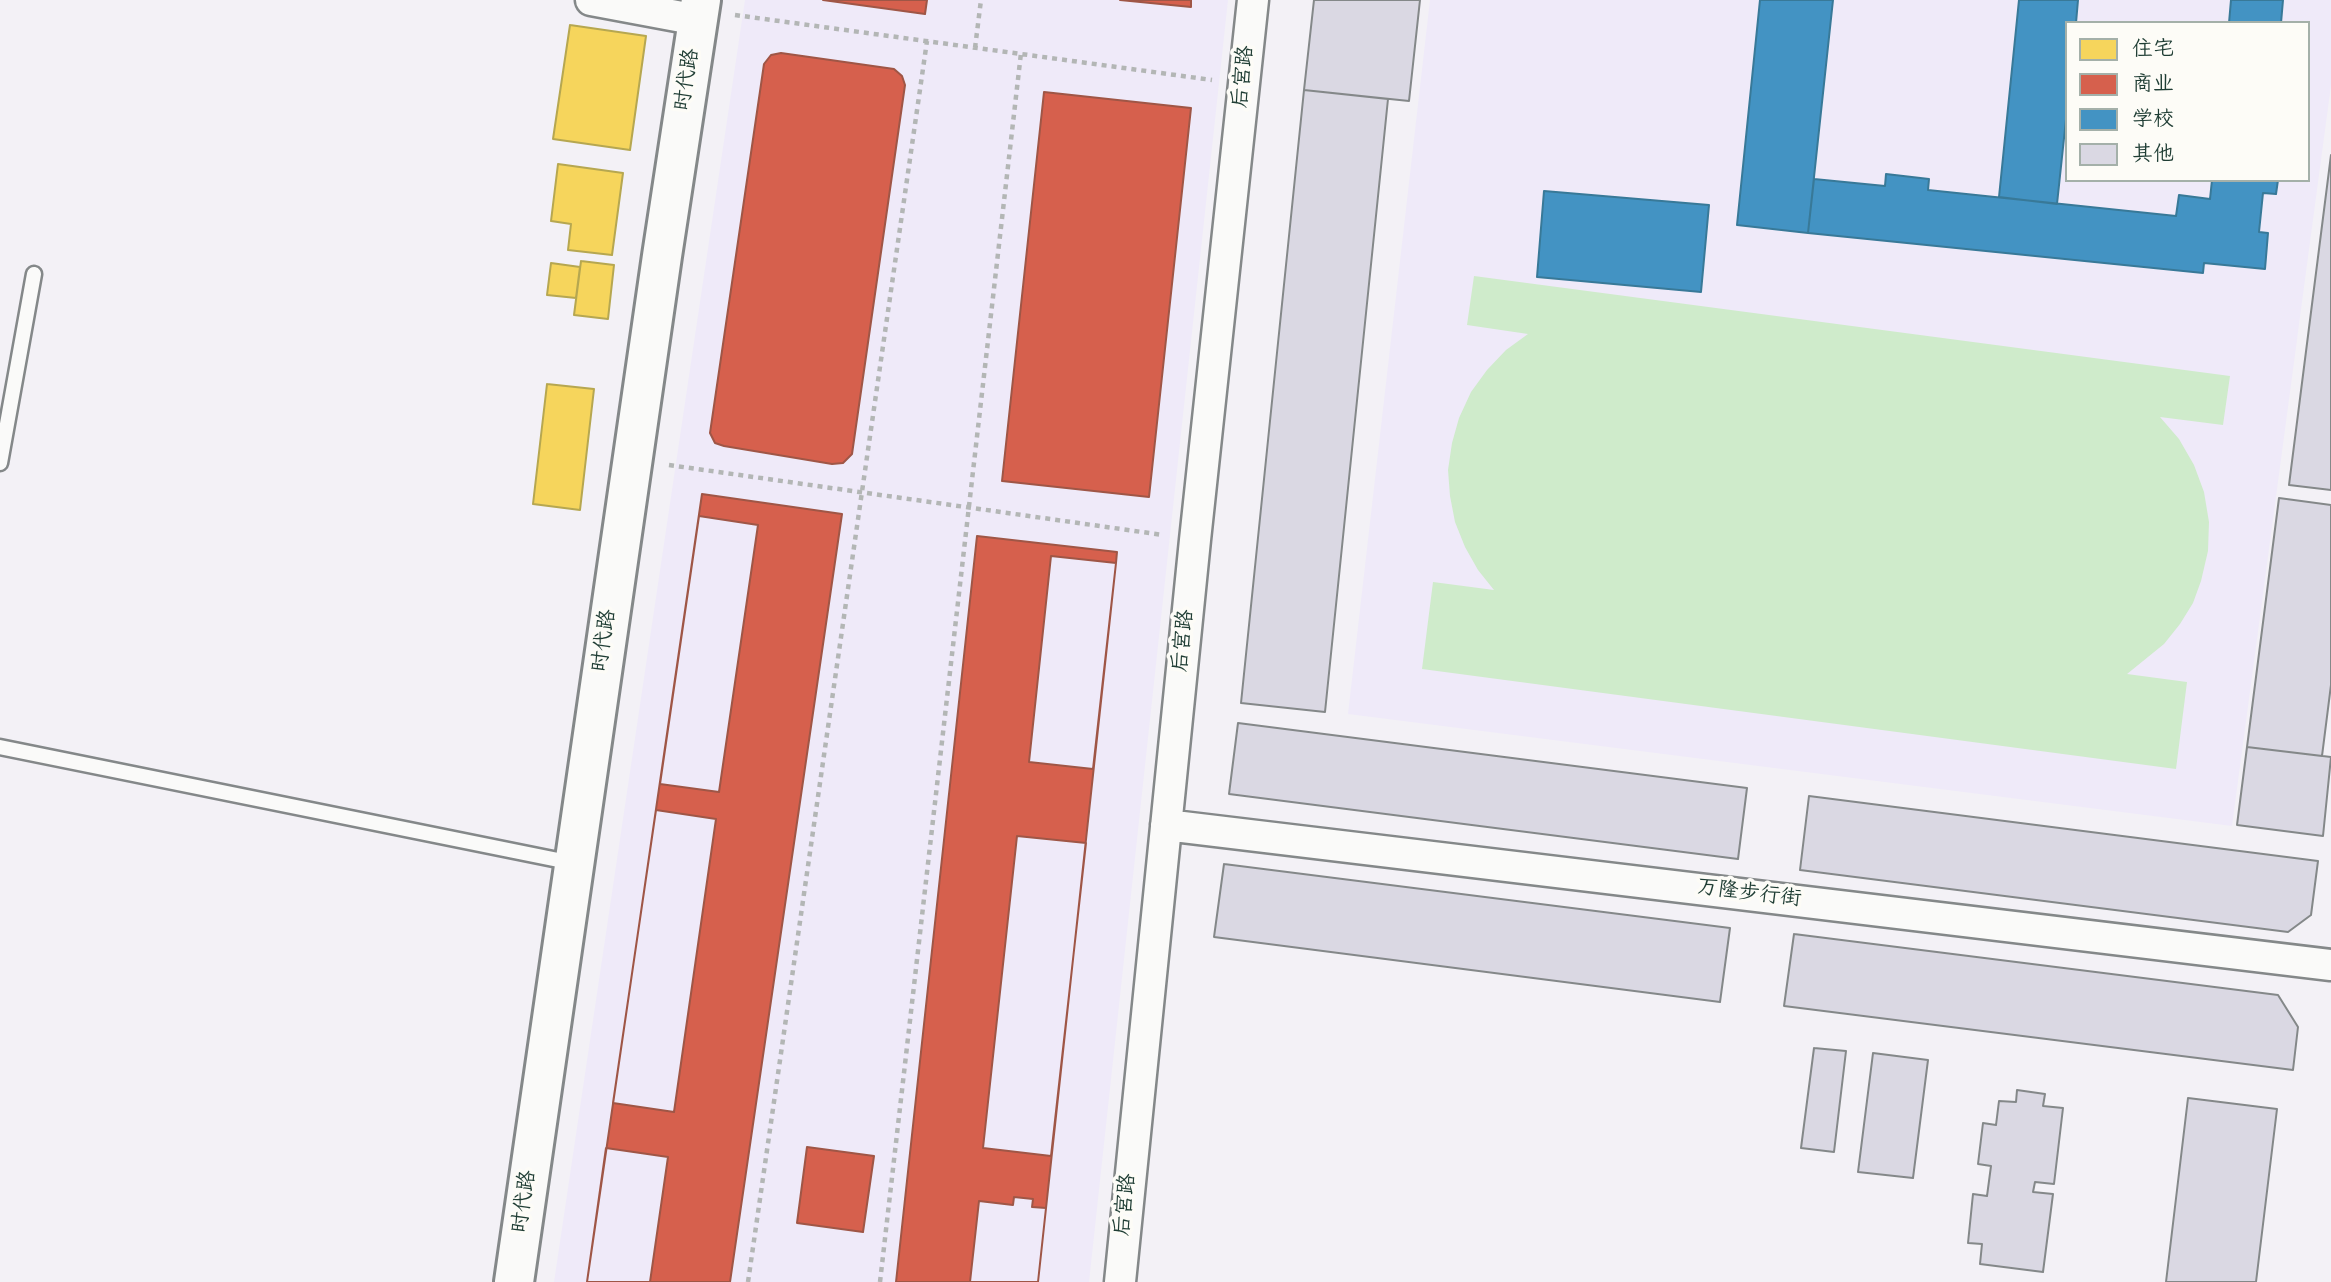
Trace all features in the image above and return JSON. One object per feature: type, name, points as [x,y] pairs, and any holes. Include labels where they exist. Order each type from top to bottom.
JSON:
[{"type":"street","points":[[591,0],[700,10]]},
{"type":"street","name":"后宫路","points":[[1119,1282],[1253,0]]},
{"type":"street","name":"时代路","points":[[514,1282],[632,459],[700,10]]},
{"type":"street","name":"万隆步行街","points":[[1166,825],[2331,965]]},
{"type":"lane","points":[[0,463],[34,274]]},
{"type":"lane","points":[[0,747],[574,863]]},
{"type":"path","points":[[975,48],[981,0]]},
{"type":"path","points":[[700,10],[1244,84]]},
{"type":"path","points":[[748,1282],[927,41]]},
{"type":"path","points":[[880,1282],[1021,53]]},
{"type":"path","points":[[632,459],[1195,540]]},
{"type":"shaded area","points":[[745,0],[1228,0],[1089,1282],[554,1282]]},
{"type":"shaded area","points":[[1430,0],[2331,0],[2331,85],[2232,826],[1348,714]]},
{"type":"green space","points":[[1474,276],[2230,376],[2223,425],[2160,417],[2179,439],[2194,465],[2204,492],[2209,522],[2208,551],[2193,603],[2180,624],[2164,644],[2127,674],[2187,682],[2176,769],[1422,669],[1433,582],[1494,590],[1478,570],[1455,522],[1448,470],[1459,418],[1471,392],[1506,350],[1528,334],[1467,325]]},
{"type":"building: 住宅","points":[[570,25],[646,36],[630,150],[553,139]]},
{"type":"building: 住宅","points":[[558,164],[623,173],[612,255],[568,250],[571,224],[551,221]]},
{"type":"building: 住宅","points":[[581,261],[614,265],[608,319],[574,315]]},
{"type":"building: 住宅","points":[[551,263],[580,267],[576,298],[547,295]]},
{"type":"building: 住宅","points":[[547,384],[594,389],[580,510],[533,504]]},
{"type":"building: 商业","points":[[823,0],[927,0],[925,14]]},
{"type":"building: 商业","points":[[1120,0],[1191,0],[1191,7]]},
{"type":"building: 商业","points":[[781,53],[894,69],[902,76],[905,85],[852,454],[843,463],[832,464],[724,446],[715,443],[710,433],[764,64],[771,55]]},
{"type":"building: 商业","points":[[1044,92],[1191,108],[1149,497],[1002,481]]},
{"type":"building: 商业","points":[[702,494],[842,514],[730,1282],[587,1282]]},
{"type":"building: 商业","points":[[699,516],[758,525],[719,792],[660,784]]},
{"type":"building: 商业","points":[[977,536],[1117,552],[1038,1282],[896,1282]]},
{"type":"building: 商业","points":[[1051,556],[1116,563],[1093,769],[1029,762]]},
{"type":"building: 商业","points":[[656,810],[716,819],[674,1112],[613,1103]]},
{"type":"building: 商业","points":[[1017,836],[1086,843],[1051,1156],[983,1148]]},
{"type":"building: 商业","points":[[807,1147],[874,1156],[863,1232],[797,1223]]},
{"type":"building: 商业","points":[[606,1148],[668,1157],[650,1282],[587,1282]]},
{"type":"building: 商业","points":[[1014,1197],[1033,1199],[1032,1207],[1046,1208],[1038,1282],[970,1282],[979,1201],[1013,1205]]},
{"type":"building: 学校","points":[[1760,0],[1833,0],[1808,233],[1737,225]]},
{"type":"building: 学校","points":[[2019,0],[2078,0],[2076,21],[2065,21],[2065,129],[2057,204],[1999,197]]},
{"type":"building: 学校","points":[[2231,0],[2283,0],[2281,21],[2229,21]]},
{"type":"building: 学校","points":[[1886,174],[1929,179],[1928,190],[2176,216],[2179,195],[2210,199],[2212,182],[2278,182],[2276,194],[2263,193],[2259,232],[2268,233],[2265,269],[2204,263],[2203,273],[1808,233],[1814,179],[1885,186]]},
{"type":"building: 学校","points":[[1544,191],[1709,205],[1701,292],[1537,277]]},
{"type":"building: 其他","points":[[1314,0],[1420,0],[1409,101],[1304,90]]},
{"type":"building: 其他","points":[[1304,90],[1388,99],[1325,712],[1241,703]]},
{"type":"building: 其他","points":[[2331,155],[2331,490],[2289,485]]},
{"type":"building: 其他","points":[[2279,498],[2331,505],[2331,685],[2322,756],[2247,747]]},
{"type":"building: 其他","points":[[1238,723],[1747,788],[1738,859],[1229,794]]},
{"type":"building: 其他","points":[[2247,747],[2331,757],[2323,836],[2237,825]]},
{"type":"building: 其他","points":[[1809,796],[2318,861],[2311,915],[2288,932],[1800,870]]},
{"type":"building: 其他","points":[[1224,864],[1730,928],[1720,1002],[1214,937]]},
{"type":"building: 其他","points":[[1794,934],[2278,995],[2298,1027],[2293,1070],[1784,1006]]},
{"type":"building: 其他","points":[[1814,1048],[1846,1051],[1834,1152],[1801,1148]]},
{"type":"building: 其他","points":[[1873,1053],[1928,1060],[1913,1178],[1858,1172]]},
{"type":"building: 其他","points":[[2017,1090],[2045,1094],[2043,1106],[2063,1108],[2054,1184],[2035,1182],[2033,1192],[2053,1194],[2043,1272],[1980,1264],[1982,1244],[1968,1243],[1973,1194],[1987,1196],[1991,1166],[1978,1164],[1983,1123],[1996,1125],[1999,1101],[2016,1102]]},
{"type":"building: 其他","points":[[2188,1098],[2277,1109],[2256,1282],[2166,1282]]}]
